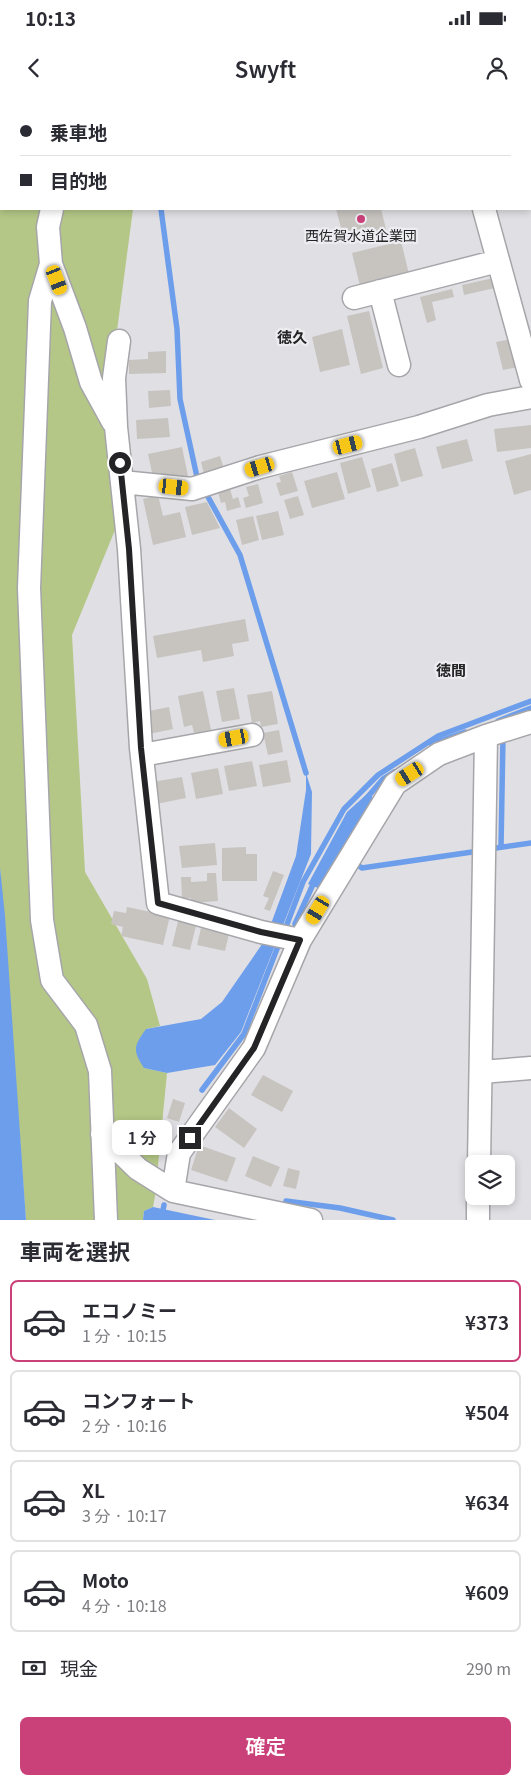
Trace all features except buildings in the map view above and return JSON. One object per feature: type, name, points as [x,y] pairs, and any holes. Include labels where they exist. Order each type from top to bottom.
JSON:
[{"type":"street","points":[[52,210],[48,227],[51,264],[75,328],[92,382],[116,427]]},
{"type":"street","points":[[484,210],[531,380]]},
{"type":"street","points":[[354,298],[498,262]]},
{"type":"street","points":[[51,264],[40,301],[29,588],[42,920],[52,980],[86,1025],[100,1071],[106,1220]]},
{"type":"street","points":[[380,291],[399,364]]},
{"type":"street","points":[[119,341],[114,378],[116,427],[129,549],[142,755],[158,903],[293,939]]},
{"type":"street","points":[[122,482],[192,489],[260,467],[419,427],[488,405],[531,397]]},
{"type":"street","points":[[173,1191],[179,1153],[254,1048],[293,939],[349,860],[395,784],[439,754],[507,729]]},
{"type":"street","points":[[479,1155],[484,850],[507,729]]},
{"type":"street","points":[[142,755],[252,735]]},
{"type":"street","points":[[481,1072],[531,1068]]},
{"type":"street","points":[[102,1134],[138,1169],[173,1191],[310,1220]]},
{"type":"street","points":[[478,1205],[478,1220]]},
{"type":"green space","points":[[0,210],[133,210],[115,346],[115,530],[72,635],[85,872],[147,979],[160,1026],[146,1029],[144,1068],[167,1073],[155,1196],[153,1207],[144,1211],[143,1220],[26,1220],[0,867]]},
{"type":"water","points":[[306,773],[312,792],[311,854],[241,1032],[215,1065],[167,1073],[144,1068],[136,1048],[146,1029],[201,1019],[222,1002],[265,940],[296,856],[306,790]]},
{"type":"water","points":[[368,793],[377,801],[323,890],[308,884],[347,812]]},
{"type":"water","points":[[0,867],[5,916],[26,1220],[0,1220]]},
{"type":"water","points":[[153,1207],[215,1220],[143,1220],[144,1211]]},
{"type":"waterway","points":[[161,210],[177,329],[180,399],[197,477]]},
{"type":"waterway","points":[[207,495],[240,555],[306,773]]},
{"type":"waterway","points":[[284,932],[303,882],[344,809],[378,775],[438,736],[531,701]]},
{"type":"waterway","points":[[498,721],[531,708]]},
{"type":"waterway","points":[[432,746],[465,732]]},
{"type":"waterway","points":[[501,847],[503,737]]},
{"type":"waterway","points":[[365,800],[383,779],[394,772]]},
{"type":"waterway","points":[[489,849],[531,843]]},
{"type":"waterway","points":[[352,861],[362,868],[479,851]]},
{"type":"waterway","points":[[295,924],[315,880]]},
{"type":"waterway","points":[[202,1090],[244,1034],[280,941]]},
{"type":"waterway","points":[[286,1201],[340,1208],[393,1220]]},
{"type":"waterway","points":[[161,1220],[164,1205]]},
{"type":"place","name":"西佐賀水道企業団","points":[[361,219]]},
{"type":"district","name":"徳久","points":[[292,336]]},
{"type":"district","name":"徳間","points":[[451,669]]},
{"type":"route","points":[[120,463],[129,549],[141,748],[158,903],[261,932],[300,940],[254,1048],[190,1138]]}]
